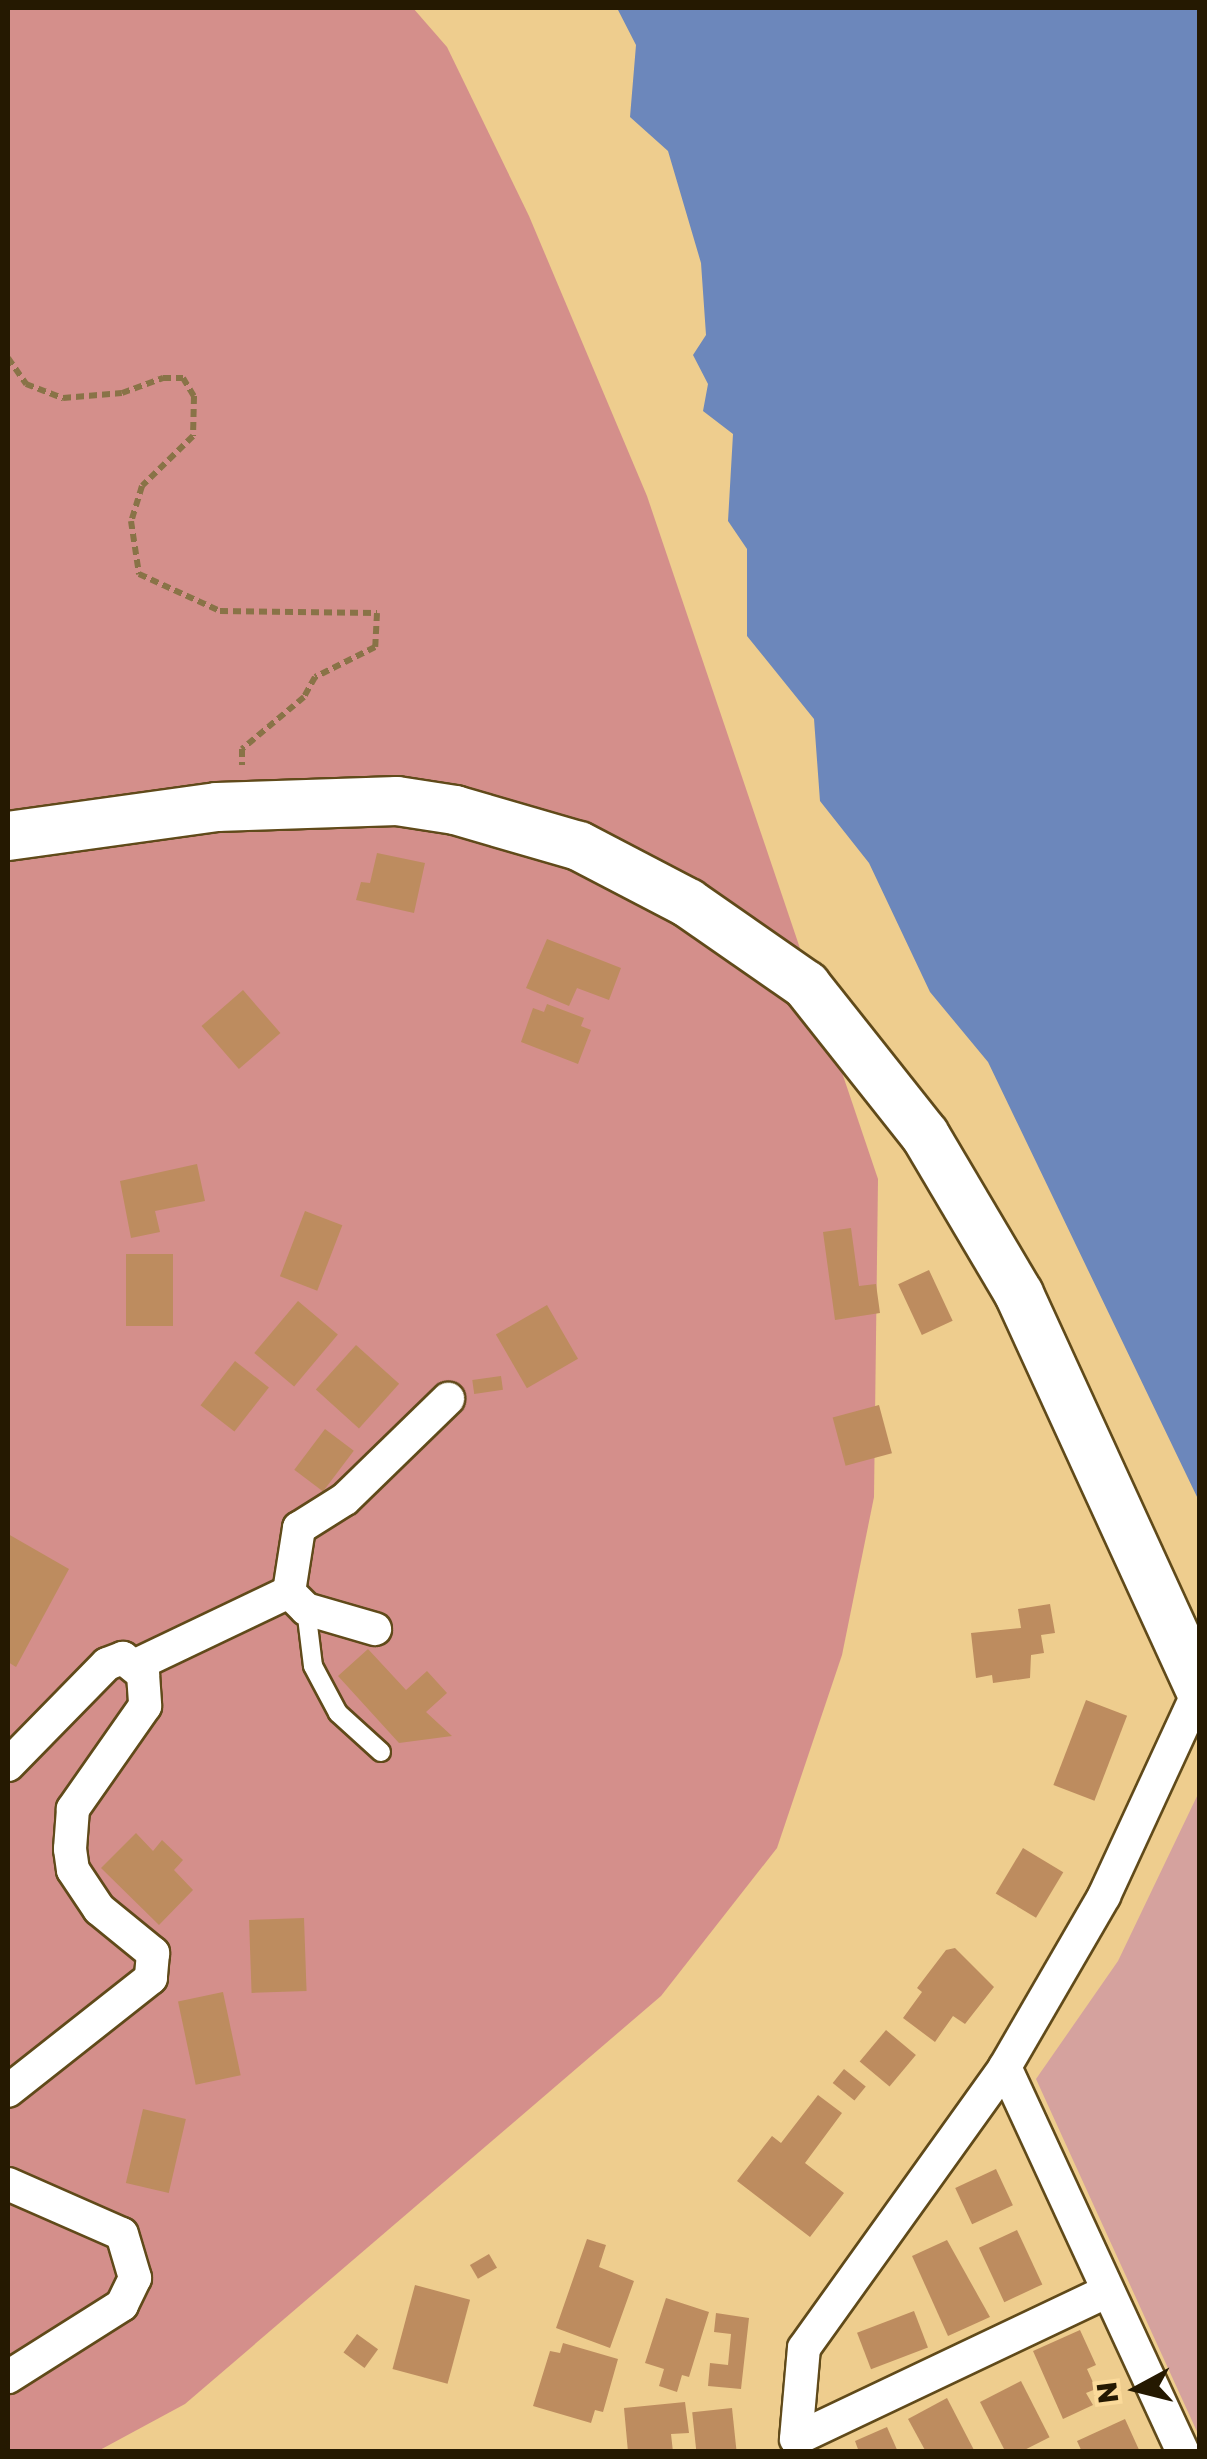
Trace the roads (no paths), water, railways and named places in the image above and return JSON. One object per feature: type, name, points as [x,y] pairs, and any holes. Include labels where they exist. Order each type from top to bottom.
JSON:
[{"type":"street","points":[[8,836],[244,806],[397,801],[526,826],[688,903],[806,984],[924,1135],[1018,1294],[1199,1690],[1104,1896],[1005,2066],[804,2348],[796,2447]]},
{"type":"street","points":[[297,1600],[298,1528],[345,1499],[448,1399]]},
{"type":"street","points":[[136,1665],[297,1600],[375,1629]]},
{"type":"street","points":[[8,1765],[106,1664],[123,1658],[136,1665],[148,1685],[145,1706],[74,1809],[70,1849],[73,1870],[99,1910],[153,1953],[151,1978],[8,2091]]},
{"type":"street","points":[[1005,2066],[1183,2452]]},
{"type":"street","points":[[8,2184],[122,2234],[135,2278],[122,2306],[8,2377]]},
{"type":"street","points":[[796,2447],[1108,2291]]},
{"type":"lane","points":[[297,1600],[313,1666],[338,1713],[381,1752]]},
{"type":"water","points":[[617,8],[1199,8],[1199,1501],[988,1062],[930,992],[869,863],[820,801],[814,719],[747,636],[747,549],[728,521],[733,434],[703,411],[708,384],[693,355],[706,335],[701,263],[668,151],[630,117],[636,45]]}]
